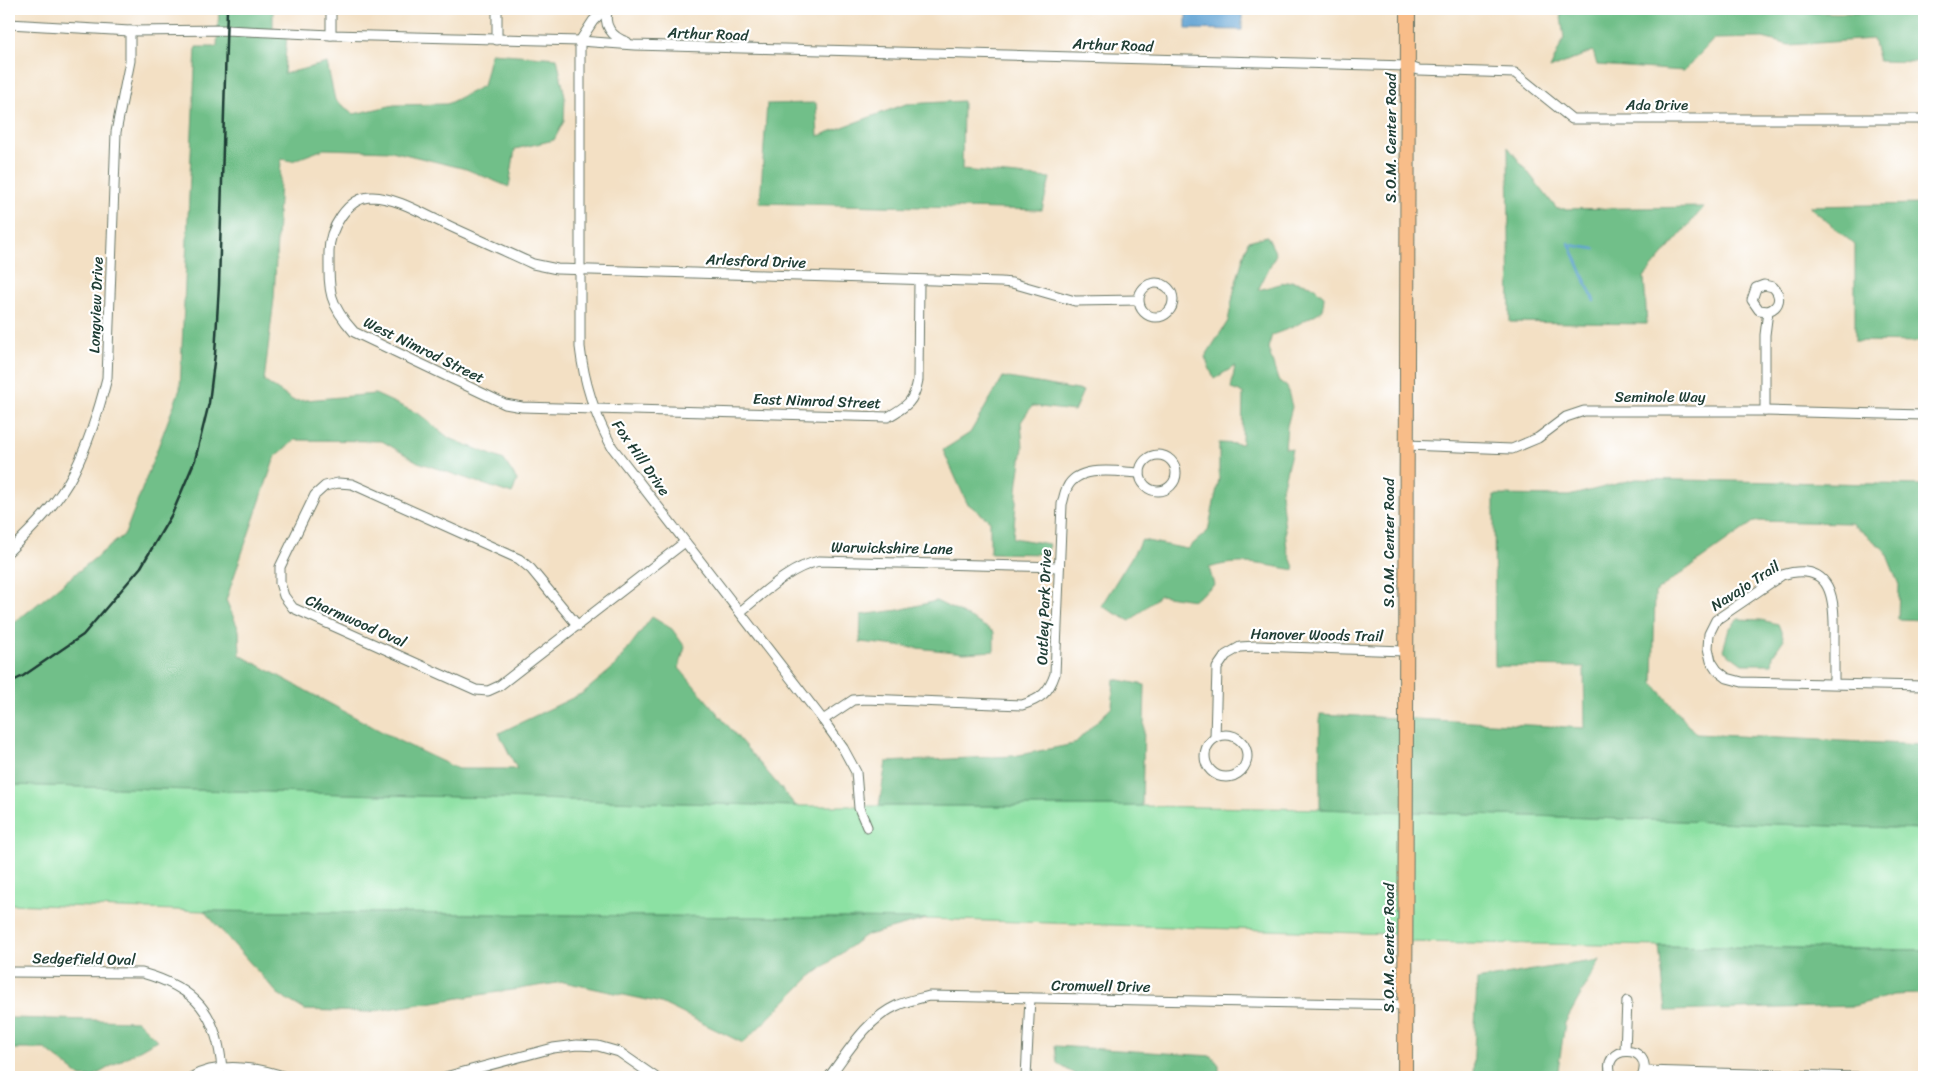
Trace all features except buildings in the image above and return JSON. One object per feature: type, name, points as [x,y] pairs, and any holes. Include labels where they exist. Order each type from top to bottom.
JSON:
[{"type":"main road","name":"S.O.M. Center Road","points":[[1405,1077],[1408,9]]},
{"type":"street","points":[[331,9],[331,35]]},
{"type":"street","points":[[497,9],[497,40]]},
{"type":"street","points":[[580,41],[593,21],[606,9]]},
{"type":"street","points":[[606,9],[607,26],[612,34],[634,45]]},
{"type":"street","name":"Arthur Road","points":[[9,24],[130,31],[226,30],[331,35],[580,41],[634,45],[1407,66]]},
{"type":"street","name":"Longview Drive","points":[[9,551],[41,518],[73,473],[99,408],[107,378],[116,132],[130,61],[130,31]]},
{"type":"street","name":"Fox Hill Drive","points":[[580,41],[580,347],[583,373],[601,428],[612,447],[843,748],[856,772],[859,808],[867,827]]},
{"type":"street","name":"Ada Drive","points":[[1407,66],[1419,70],[1515,73],[1572,119],[1924,119]]},
{"type":"street","name":"West Nimrod Street","points":[[384,199],[371,197],[357,201],[334,226],[329,241],[329,291],[342,318],[354,332],[505,404],[522,407],[594,408]]},
{"type":"street","name":"Arlesford Drive","points":[[384,199],[398,202],[533,264],[557,269],[1012,283],[1075,301],[1138,300]]},
{"type":"street","name":"East Nimrod Street","points":[[594,408],[888,416],[904,408],[915,396],[918,380],[919,280]]},
{"type":"street","points":[[1765,411],[1765,335],[1768,311]]},
{"type":"street","name":"Seminole Way","points":[[1406,445],[1512,449],[1538,438],[1566,417],[1584,411],[1765,411],[1924,415]]},
{"type":"street","points":[[1159,455],[1174,464],[1176,476],[1171,486],[1160,491],[1148,488],[1144,484],[1140,473],[1144,462],[1159,455]]},
{"type":"street","name":"Outley Park Drive","points":[[823,720],[853,700],[1022,704],[1033,702],[1051,687],[1055,674],[1062,504],[1067,487],[1077,477],[1091,472],[1140,473]]},
{"type":"street","name":"Charmwood Oval","points":[[578,626],[534,573],[519,560],[352,484],[338,483],[325,486],[315,495],[280,567],[280,583],[284,596],[293,608],[476,690],[488,691],[499,686],[578,626],[685,542]]},
{"type":"street","name":"Warwickshire Lane","points":[[740,612],[792,571],[806,564],[820,561],[1059,567]]},
{"type":"street","name":"Navajo Trail","points":[[1834,684],[1834,607],[1829,586],[1810,572],[1792,572],[1782,575],[1716,620],[1708,634],[1708,648],[1711,661],[1717,670],[1727,678],[1742,682],[1924,686]]},
{"type":"street","name":"Hanover Woods Trail","points":[[1215,738],[1222,735],[1235,736],[1245,746],[1248,760],[1235,776],[1228,778],[1215,774],[1206,763],[1206,749],[1215,738],[1217,668],[1226,654],[1240,647],[1405,651]]},
{"type":"street","name":"Sedgefield Oval","points":[[9,972],[142,973],[179,986],[194,998],[206,1012],[220,1047],[222,1069]]},
{"type":"street","name":"Cromwell Drive","points":[[829,1077],[859,1036],[877,1018],[894,1007],[929,996],[1406,1005]]},
{"type":"street","points":[[1026,1077],[1030,998]]},
{"type":"street","points":[[1625,1051],[1627,1001]]},
{"type":"street","points":[[445,1077],[553,1048],[577,1045],[598,1046],[619,1052],[655,1077]]},
{"type":"street","points":[[1612,1077],[1609,1066],[1611,1061],[1614,1056],[1625,1051],[1636,1053],[1640,1056],[1645,1066],[1643,1074],[1857,1077]]},
{"type":"street","points":[[192,1077],[222,1069],[245,1067],[285,1077]]},
{"type":"green space","points":[[219,9],[273,9],[273,32],[287,33],[284,74],[327,63],[335,100],[354,114],[394,105],[447,104],[483,86],[491,53],[557,58],[565,97],[564,121],[554,140],[515,149],[509,187],[466,169],[392,151],[324,149],[292,161],[281,159],[274,299],[264,381],[294,401],[375,394],[419,414],[449,438],[504,460],[517,480],[512,494],[418,462],[382,441],[295,440],[275,457],[226,600],[239,630],[240,655],[399,741],[458,769],[517,769],[499,733],[583,693],[614,667],[652,617],[672,629],[685,647],[679,668],[796,806],[9,785],[9,627],[125,534],[180,389],[196,47],[217,47]]},
{"type":"green space","points":[[1560,9],[1722,9],[1760,12],[1924,14],[1924,62],[1879,61],[1873,39],[1789,45],[1763,38],[1714,39],[1684,71],[1597,65],[1593,51],[1550,69],[1564,38]]},
{"type":"green space","points":[[963,101],[962,170],[1050,178],[1042,210],[760,203],[767,104],[816,103],[818,136],[906,104]]},
{"type":"green space","points":[[1508,147],[1557,209],[1704,207],[1644,277],[1647,324],[1510,322]]},
{"type":"green space","points":[[1924,204],[1924,342],[1855,341],[1855,245],[1809,206]]},
{"type":"green space","points":[[1267,236],[1276,254],[1258,290],[1291,281],[1311,285],[1324,296],[1323,310],[1293,327],[1272,335],[1268,348],[1278,380],[1287,387],[1292,407],[1287,426],[1285,448],[1292,449],[1281,493],[1287,549],[1295,570],[1241,563],[1231,563],[1209,568],[1214,585],[1194,600],[1160,595],[1130,621],[1101,606],[1142,540],[1187,549],[1208,531],[1219,479],[1219,443],[1242,444],[1243,393],[1231,389],[1235,366],[1214,379],[1205,357],[1228,321],[1235,286],[1248,241]]},
{"type":"green space","points":[[1003,377],[1083,391],[1074,411],[1032,406],[1021,422],[1023,447],[1013,538],[1049,544],[1047,554],[990,553],[990,521],[967,503],[943,450],[970,433]]},
{"type":"green space","points":[[1636,479],[1924,485],[1924,620],[1898,619],[1899,585],[1885,550],[1851,523],[1755,521],[1655,592],[1653,683],[1696,734],[1924,745],[1924,829],[1320,809],[1320,714],[1585,728],[1584,667],[1495,666],[1494,495],[1569,496]]},
{"type":"green space","points":[[936,601],[994,632],[994,651],[964,653],[860,642],[861,615],[899,610]]},
{"type":"green space","points":[[1738,619],[1761,620],[1778,624],[1784,639],[1773,655],[1772,664],[1742,664],[1723,650],[1729,629]]},
{"type":"green space","points":[[1114,679],[1145,685],[1142,806],[879,806],[886,762],[1014,756],[1074,744],[1112,707]]},
{"type":"green space","points":[[9,785],[796,806],[1142,806],[1320,809],[1924,829],[1924,950],[1406,942],[1405,935],[1389,934],[927,919],[204,911],[9,904]]},
{"type":"green space","points":[[204,911],[927,919],[864,936],[810,977],[743,1043],[661,1003],[564,982],[368,1012],[305,1010],[278,994]]},
{"type":"green space","points":[[1659,946],[1924,950],[1924,999],[1918,994],[1893,995],[1854,1006],[1666,1011]]},
{"type":"green space","points":[[1600,960],[1565,1023],[1557,1077],[1473,1077],[1477,980]]},
{"type":"green space","points":[[9,1018],[138,1021],[157,1040],[92,1077],[81,1077],[45,1049],[9,1049]]},
{"type":"green space","points":[[1055,1046],[1212,1056],[1219,1065],[1219,1077],[1079,1077],[1057,1063]]},
{"type":"water","points":[[1186,9],[1242,9],[1242,30],[1186,29]]},
{"type":"waterway","points":[[1569,243],[1594,301]]},
{"type":"waterway","points":[[1570,245],[1595,249]]},
{"type":"railway","points":[[9,683],[23,676],[83,635],[141,567],[172,514],[195,460],[209,403],[215,354],[219,285],[227,9]]}]
